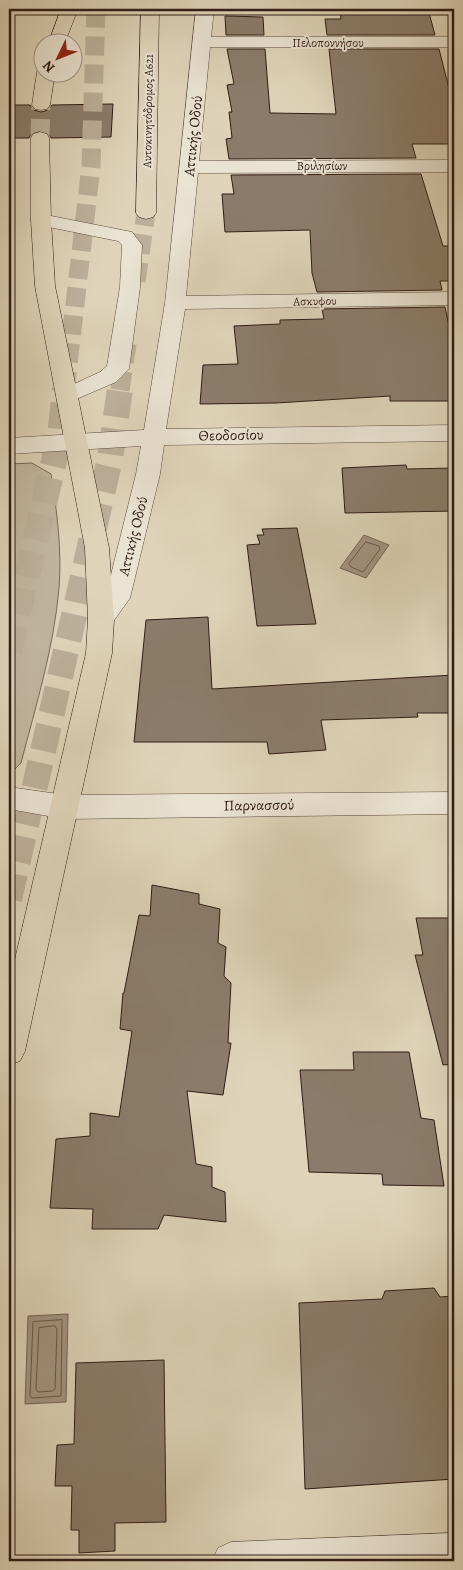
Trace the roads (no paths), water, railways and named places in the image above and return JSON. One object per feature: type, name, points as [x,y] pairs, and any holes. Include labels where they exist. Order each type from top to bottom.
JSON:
[{"type":"main road","points":[[61,32],[69,9]]},
{"type":"main road","name":"Αυτοκινητόδρομος Α621","points":[[146,213],[150,9]]},
{"type":"main road","points":[[41,105],[44,82]]},
{"type":"main road","points":[[9,1050],[99,654],[101,619],[97,548],[45,286],[41,220],[40,138]]},
{"type":"street","name":"Αττικής Οδού","points":[[101,619],[118,598],[148,474],[175,303],[205,9]]},
{"type":"street","name":"Πελοποννήσου","points":[[202,42],[454,42]]},
{"type":"street","name":"Βριλησίων","points":[[190,166],[454,166]]},
{"type":"street","points":[[41,220],[125,236],[132,245],[130,287],[118,369],[108,377],[67,396]]},
{"type":"street","name":"Ασκυφου","points":[[175,303],[454,299]]},
{"type":"street","name":"Θεοδοσίου","points":[[9,446],[153,437],[454,433]]},
{"type":"street","name":"Παρνασσού","points":[[9,798],[65,807],[454,803]]},
{"type":"street","points":[[231,1561],[454,1552]]},
{"type":"water","points":[[364,535],[389,545],[366,578],[340,568]]},
{"type":"water","points":[[68,1314],[66,1402],[25,1404],[28,1316]]},
{"type":"tunnel","points":[[65,390],[91,166],[96,9]]},
{"type":"tunnel","points":[[40,138],[41,105]]},
{"type":"tunnel","points":[[136,281],[146,213]]},
{"type":"tunnel","points":[[120,390],[128,338]]},
{"type":"tunnel","points":[[9,651],[60,436],[65,389]]},
{"type":"tunnel","points":[[9,899],[110,459],[120,389]]}]
